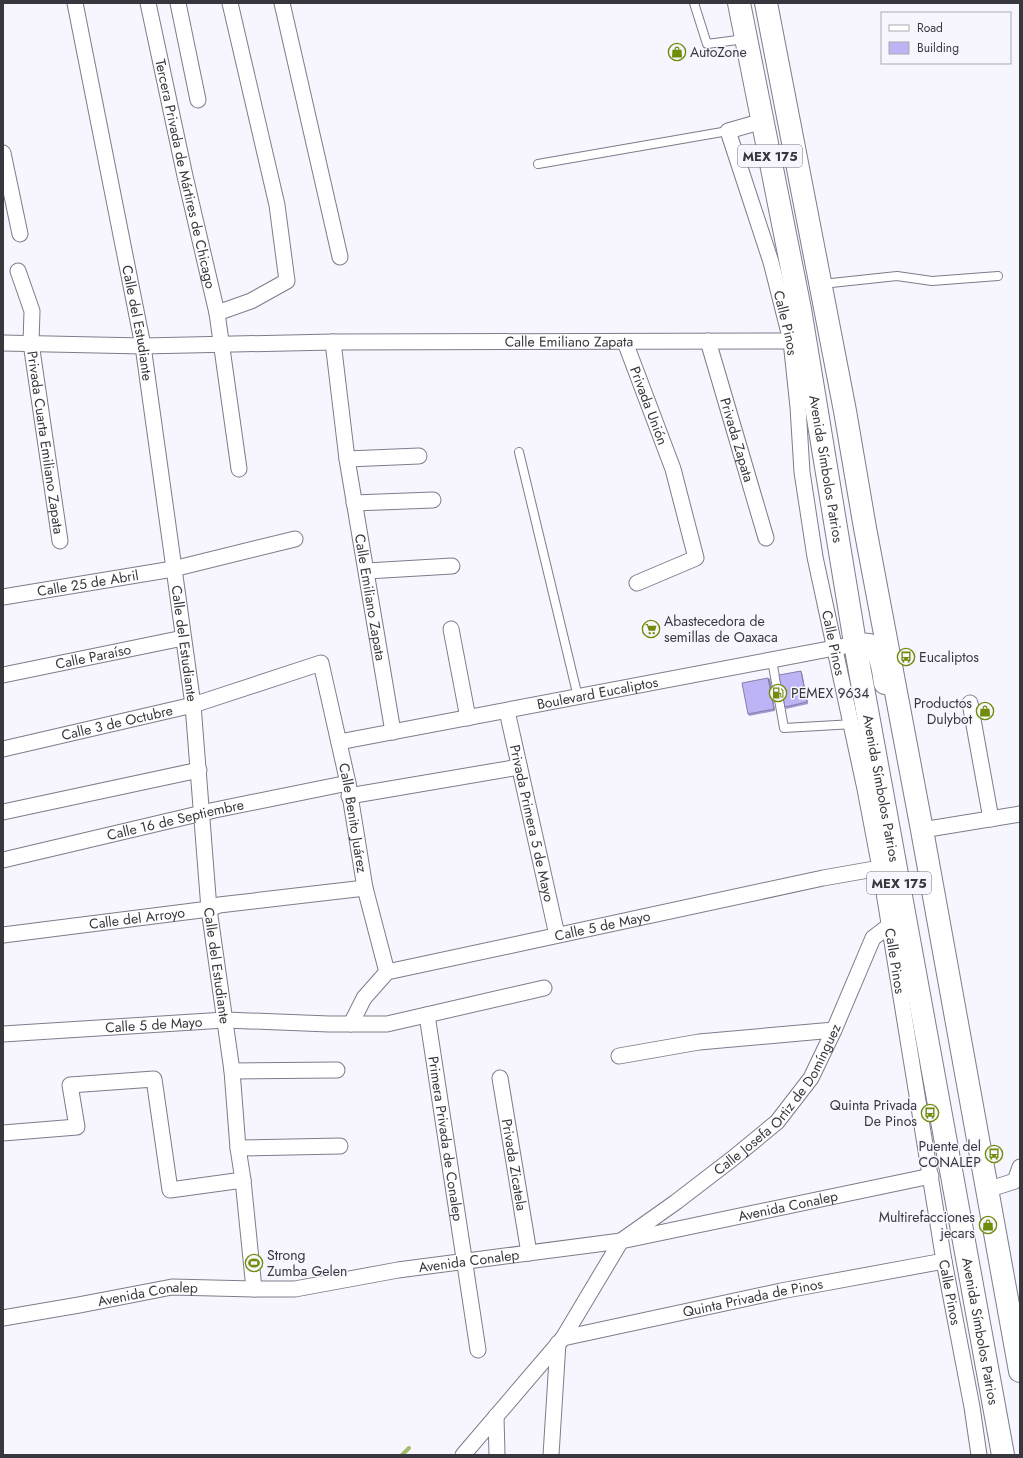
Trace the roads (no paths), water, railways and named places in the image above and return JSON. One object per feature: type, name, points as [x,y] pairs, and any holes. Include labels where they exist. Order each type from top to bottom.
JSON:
[{"type":"main road","name":"Avenida Símbolos Patrios","points":[[739,3],[763,121],[846,646],[928,1098],[1004,1455]]},
{"type":"main road","name":"Avenida Símbolos Patrios","points":[[766,3],[845,411],[865,528],[922,830],[1020,1371]]},
{"type":"main road","points":[[846,646],[869,646],[875,650],[881,660],[893,721],[903,730]]},
{"type":"street","name":"Calle del Estudiante","points":[[75,3],[143,346],[192,705],[209,909],[232,1071],[238,1148],[243,1180],[254,1289]]},
{"type":"street","name":"Tercera Privada de Mártires de Chicago","points":[[148,3],[185,176],[217,313],[239,469]]},
{"type":"street","points":[[178,3],[198,100]]},
{"type":"street","points":[[217,313],[251,301],[287,281],[277,205],[230,3]]},
{"type":"street","points":[[282,3],[340,257]]},
{"type":"street","points":[[728,131],[763,121]]},
{"type":"street","name":"Calle Pinos","points":[[728,131],[798,341]]},
{"type":"street","points":[[3,153],[20,234]]},
{"type":"street","name":"Privada Cuarta Emiliano Zapata","points":[[18,272],[32,311],[31,343],[60,541]]},
{"type":"street","name":"Calle Emiliano Zapata","points":[[3,343],[143,346],[333,342],[798,341]]},
{"type":"street","name":"Calle Emiliano Zapata","points":[[333,342],[347,459],[393,732]]},
{"type":"street","name":"Privada Unión","points":[[625,342],[673,469],[696,558],[637,583]]},
{"type":"street","name":"Privada Zapata","points":[[708,342],[766,538]]},
{"type":"street","points":[[347,459],[419,456]]},
{"type":"street","points":[[354,503],[433,500]]},
{"type":"street","name":"Calle 25 de Abril","points":[[3,597],[173,569],[295,539]]},
{"type":"street","points":[[367,571],[452,566]]},
{"type":"street","points":[[451,629],[468,718]]},
{"type":"street","name":"Calle Paraíso","points":[[3,675],[183,638]]},
{"type":"street","name":"Boulevard Eucaliptos","points":[[339,742],[846,646]]},
{"type":"street","name":"Calle 3 de Octubre","points":[[3,749],[192,705],[321,663]]},
{"type":"street","name":"Calle Benito Juárez","points":[[321,663],[349,790],[365,888],[386,972]]},
{"type":"street","points":[[970,703],[991,819]]},
{"type":"street","name":"Privada Primera 5 de Mayo","points":[[507,711],[557,935]]},
{"type":"street","name":"Calle Pinos","points":[[860,723],[880,868],[890,925],[928,1098],[931,1176],[944,1261],[972,1407],[977,1455]]},
{"type":"street","name":"Calle 16 de Septiembre","points":[[3,860],[201,813],[349,790],[519,767]]},
{"type":"street","points":[[3,812],[198,770]]},
{"type":"street","points":[[922,830],[1020,814]]},
{"type":"street","name":"Calle 5 de Mayo","points":[[386,972],[823,878],[880,868]]},
{"type":"street","name":"Calle del Arroyo","points":[[3,935],[209,909],[220,905],[365,888]]},
{"type":"street","name":"Calle Josefa Ortiz de Domínguez","points":[[621,1241],[726,1164],[776,1122],[811,1078],[834,1030],[873,938],[890,925]]},
{"type":"street","points":[[352,1024],[364,998],[386,972]]},
{"type":"street","name":"Calle 5 de Mayo","points":[[3,1034],[225,1020],[387,1024],[544,988]]},
{"type":"street","name":"Primera Privada de Conalep","points":[[427,1015],[478,1350]]},
{"type":"street","points":[[619,1056],[699,1042],[834,1030]]},
{"type":"street","points":[[232,1071],[337,1070]]},
{"type":"street","name":"Privada Zicatela","points":[[500,1078],[529,1253]]},
{"type":"street","points":[[3,1133],[77,1127],[70,1085],[154,1079],[170,1190],[243,1180]]},
{"type":"street","points":[[238,1148],[340,1146]]},
{"type":"street","points":[[987,1190],[1016,1181],[1020,1167]]},
{"type":"street","name":"Avenida Conalep","points":[[3,1318],[172,1287],[254,1289],[295,1288],[398,1270],[621,1241],[931,1176]]},
{"type":"street","points":[[463,1455],[560,1340],[621,1241]]},
{"type":"street","name":"Quinta Privada de Pinos","points":[[560,1340],[781,1291],[944,1261]]},
{"type":"street","points":[[550,1455],[560,1340]]},
{"type":"street","points":[[496,1416],[497,1455]]},
{"type":"lane","points":[[694,3],[707,44],[746,39]]},
{"type":"lane","points":[[538,164],[728,131]]},
{"type":"lane","points":[[821,284],[897,276],[932,281],[998,276]]},
{"type":"lane","points":[[519,452],[578,697]]},
{"type":"lane","points":[[772,660],[784,728],[860,723]]},
{"type":"waterway","points":[[402,1455],[409,1448]]},
{"type":"place","name":"AutoZone","points":[[677,52]]},
{"type":"place","name":"Abastecedora de semillas de Oaxaca","points":[[651,629]]},
{"type":"place","name":"Eucaliptos","points":[[906,657]]},
{"type":"place","name":"PEMEX 9634","points":[[778,693]]},
{"type":"place","name":"Productos Dulybot","points":[[985,711]]},
{"type":"place","name":"Quinta Privada De Pinos","points":[[930,1113]]},
{"type":"place","name":"Puente del CONALEP","points":[[994,1154]]},
{"type":"place","name":"Multirefacciones jecars","points":[[988,1225]]},
{"type":"place","name":"Strong Zumba Gelen","points":[[254,1263]]}]
